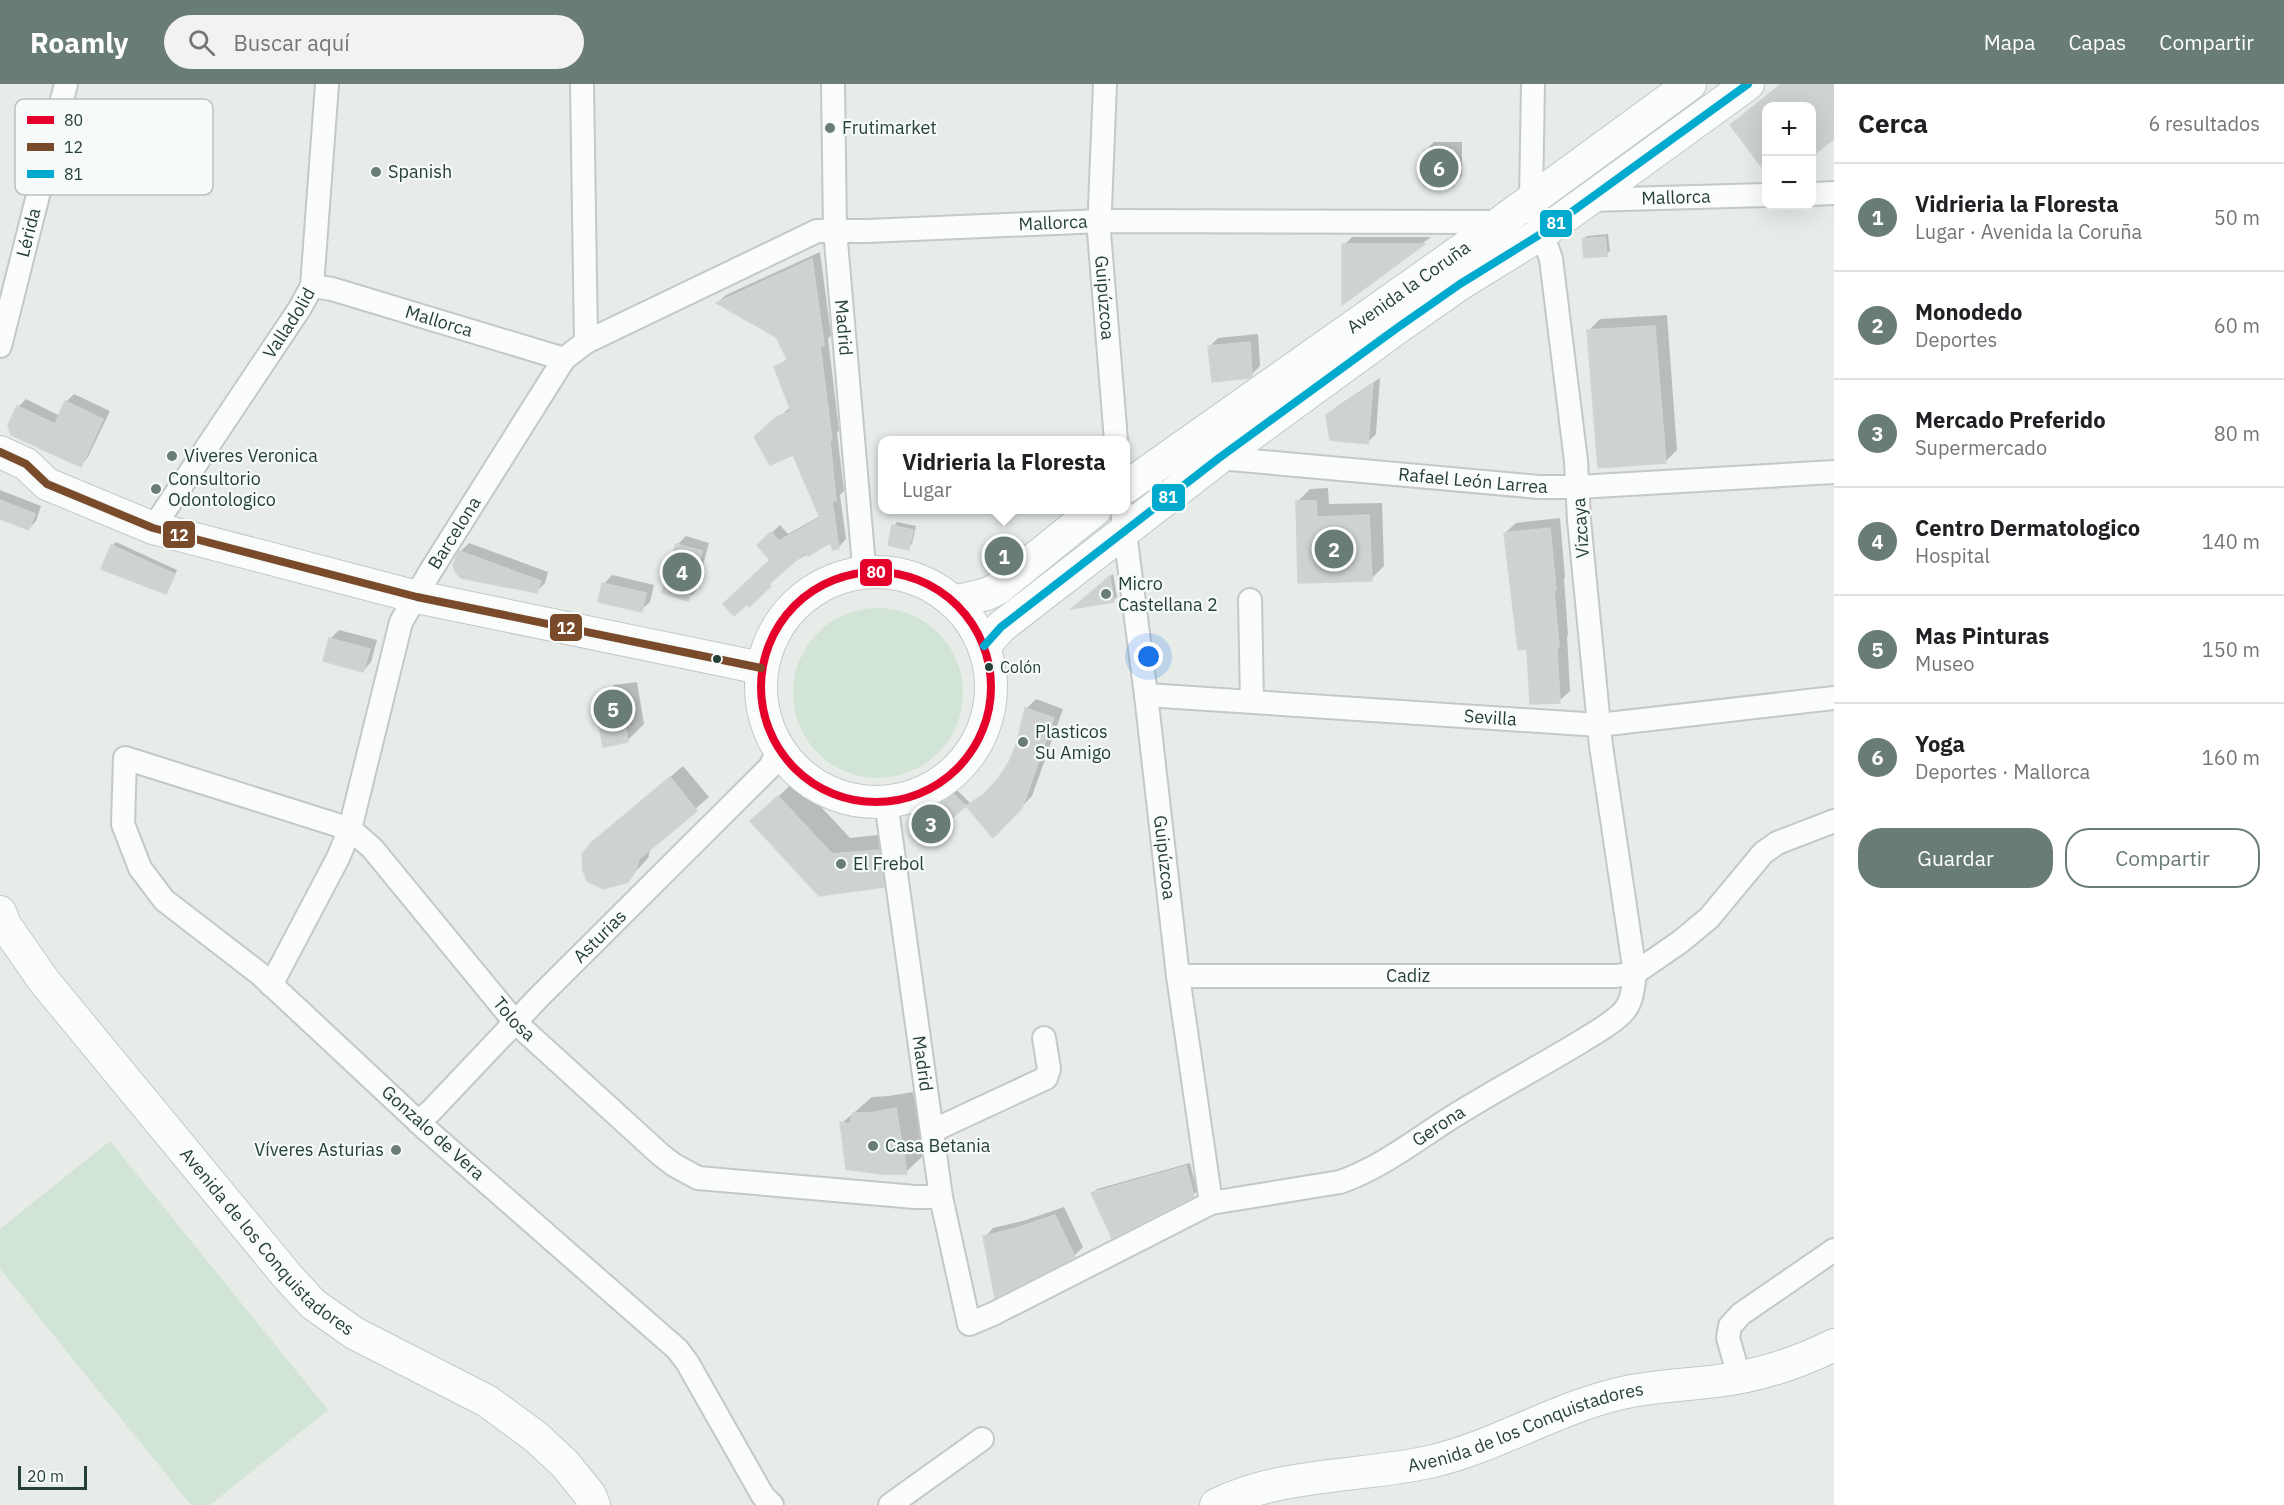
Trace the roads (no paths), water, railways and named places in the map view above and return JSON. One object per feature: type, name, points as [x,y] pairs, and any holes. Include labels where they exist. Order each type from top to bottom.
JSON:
[{"type":"main road","name":"Avenida la Coruña","points":[[1130,483],[1502,221],[1690,84]]},
{"type":"main road","name":"Avenida la Coruña","points":[[984,646],[1001,627],[1124,520],[1219,458],[1460,284],[1544,232],[1748,84]]},
{"type":"main road","points":[[0,452],[26,464],[47,484],[153,528],[417,597],[761,668]]},
{"type":"main road","points":[[0,476],[19,485],[47,484]]},
{"type":"main road","points":[[953,602],[987,594],[997,589],[1090,514]]},
{"type":"main road","points":[[863,571],[911,577],[953,602],[973,625],[984,646],[989,667],[990,701],[983,731],[967,758],[945,780],[917,795],[886,802],[845,798],[807,779],[779,749],[766,722],[760,693],[761,668],[775,628],[798,600],[828,581],[863,571]]},
{"type":"main road","name":"Avenida de los Conquistadores","points":[[0,912],[5,925],[44,981],[280,1268],[313,1304],[354,1333],[487,1401],[536,1437],[565,1464],[590,1496],[594,1505]]},
{"type":"main road","name":"Avenida de los Conquistadores","points":[[1216,1505],[1267,1487],[1429,1462],[1468,1450],[1591,1402],[1623,1393],[1739,1376],[1805,1360],[1834,1346]]},
{"type":"street","name":"Lérida","points":[[62,99],[66,84]]},
{"type":"street","name":"Valladolid","points":[[153,528],[300,308],[312,286],[327,84]]},
{"type":"street","points":[[582,84],[586,342]]},
{"type":"street","name":"Madrid","points":[[833,84],[835,230],[863,571]]},
{"type":"street","name":"Guipúzcoa","points":[[1105,84],[1099,232],[1116,436]]},
{"type":"street","name":"Vizcaya","points":[[1533,84],[1531,200],[1544,232],[1551,260],[1578,487],[1579,520],[1599,725],[1635,973]]},
{"type":"street","points":[[1816,194],[1834,193]]},
{"type":"street","name":"Lérida","points":[[0,346],[38,195]]},
{"type":"street","name":"Mallorca","points":[[1588,200],[1762,195]]},
{"type":"street","name":"Mallorca","points":[[586,342],[817,231],[1101,221],[1502,221],[1544,232]]},
{"type":"street","name":"Mallorca","points":[[312,286],[332,289],[564,359]]},
{"type":"street","name":"Barcelona","points":[[271,985],[338,858],[350,829],[401,622],[564,359],[586,342]]},
{"type":"street","name":"Rafael León Larrea","points":[[1219,458],[1539,487],[1578,487],[1834,472]]},
{"type":"street","name":"Guipúzcoa","points":[[1124,520],[1178,976],[1211,1203]]},
{"type":"street","points":[[1250,600],[1252,701]]},
{"type":"street","name":"Sevilla","points":[[1146,695],[1599,725],[1834,698]]},
{"type":"street","name":"Asturias","points":[[418,1122],[770,767],[779,749]]},
{"type":"street","name":"Tolosa","points":[[125,758],[350,829],[372,848],[515,1022],[661,1155],[698,1178],[915,1197],[941,1197]]},
{"type":"street","name":"Gonzalo de Vera","points":[[125,758],[123,824],[140,868],[164,900],[271,985],[418,1122],[676,1349],[687,1362],[763,1496],[772,1505]]},
{"type":"street","name":"Madrid","points":[[886,802],[941,1197],[969,1324]]},
{"type":"street","points":[[1635,973],[1680,942],[1709,918],[1763,852],[1777,843],[1834,821]]},
{"type":"street","name":"Cadiz","points":[[1178,976],[1616,976],[1635,973]]},
{"type":"street","name":"Gerona","points":[[969,1324],[1211,1203],[1340,1182],[1375,1167],[1464,1109],[1613,1021],[1625,1011],[1630,1000],[1635,973]]},
{"type":"street","points":[[932,1131],[1046,1078],[1049,1070],[1044,1038]]},
{"type":"street","points":[[1739,1376],[1728,1338],[1730,1326],[1741,1314],[1834,1250]]},
{"type":"street","points":[[890,1505],[982,1439]]},
{"type":"place","name":"Frutimarket","points":[[830,128]]},
{"type":"place","name":"Yoga","points":[[1439,168]]},
{"type":"place","name":"Spanish","points":[[376,172]]},
{"type":"place","name":"Viveres Veronica","points":[[172,456]]},
{"type":"place","name":"Consultorio Odontologico","points":[[156,489]]},
{"type":"place","name":"Monodedo","points":[[1334,549]]},
{"type":"place","name":"Vidrieria la Floresta","points":[[1004,556]]},
{"type":"place","name":"Centro Dermatologico","points":[[682,572]]},
{"type":"place","name":"Micro Castellana 2","points":[[1106,594]]},
{"type":"place","name":"Colón","points":[[989,667]]},
{"type":"place","name":"Mas Pinturas","points":[[613,709]]},
{"type":"place","name":"Plasticos Su Amigo","points":[[1023,742]]},
{"type":"place","name":"Mercado Preferido","points":[[931,824]]},
{"type":"place","name":"El Frebol","points":[[841,864]]},
{"type":"place","name":"Casa Betania","points":[[873,1146]]},
{"type":"place","name":"Víveres Asturias","points":[[396,1150]]}]
